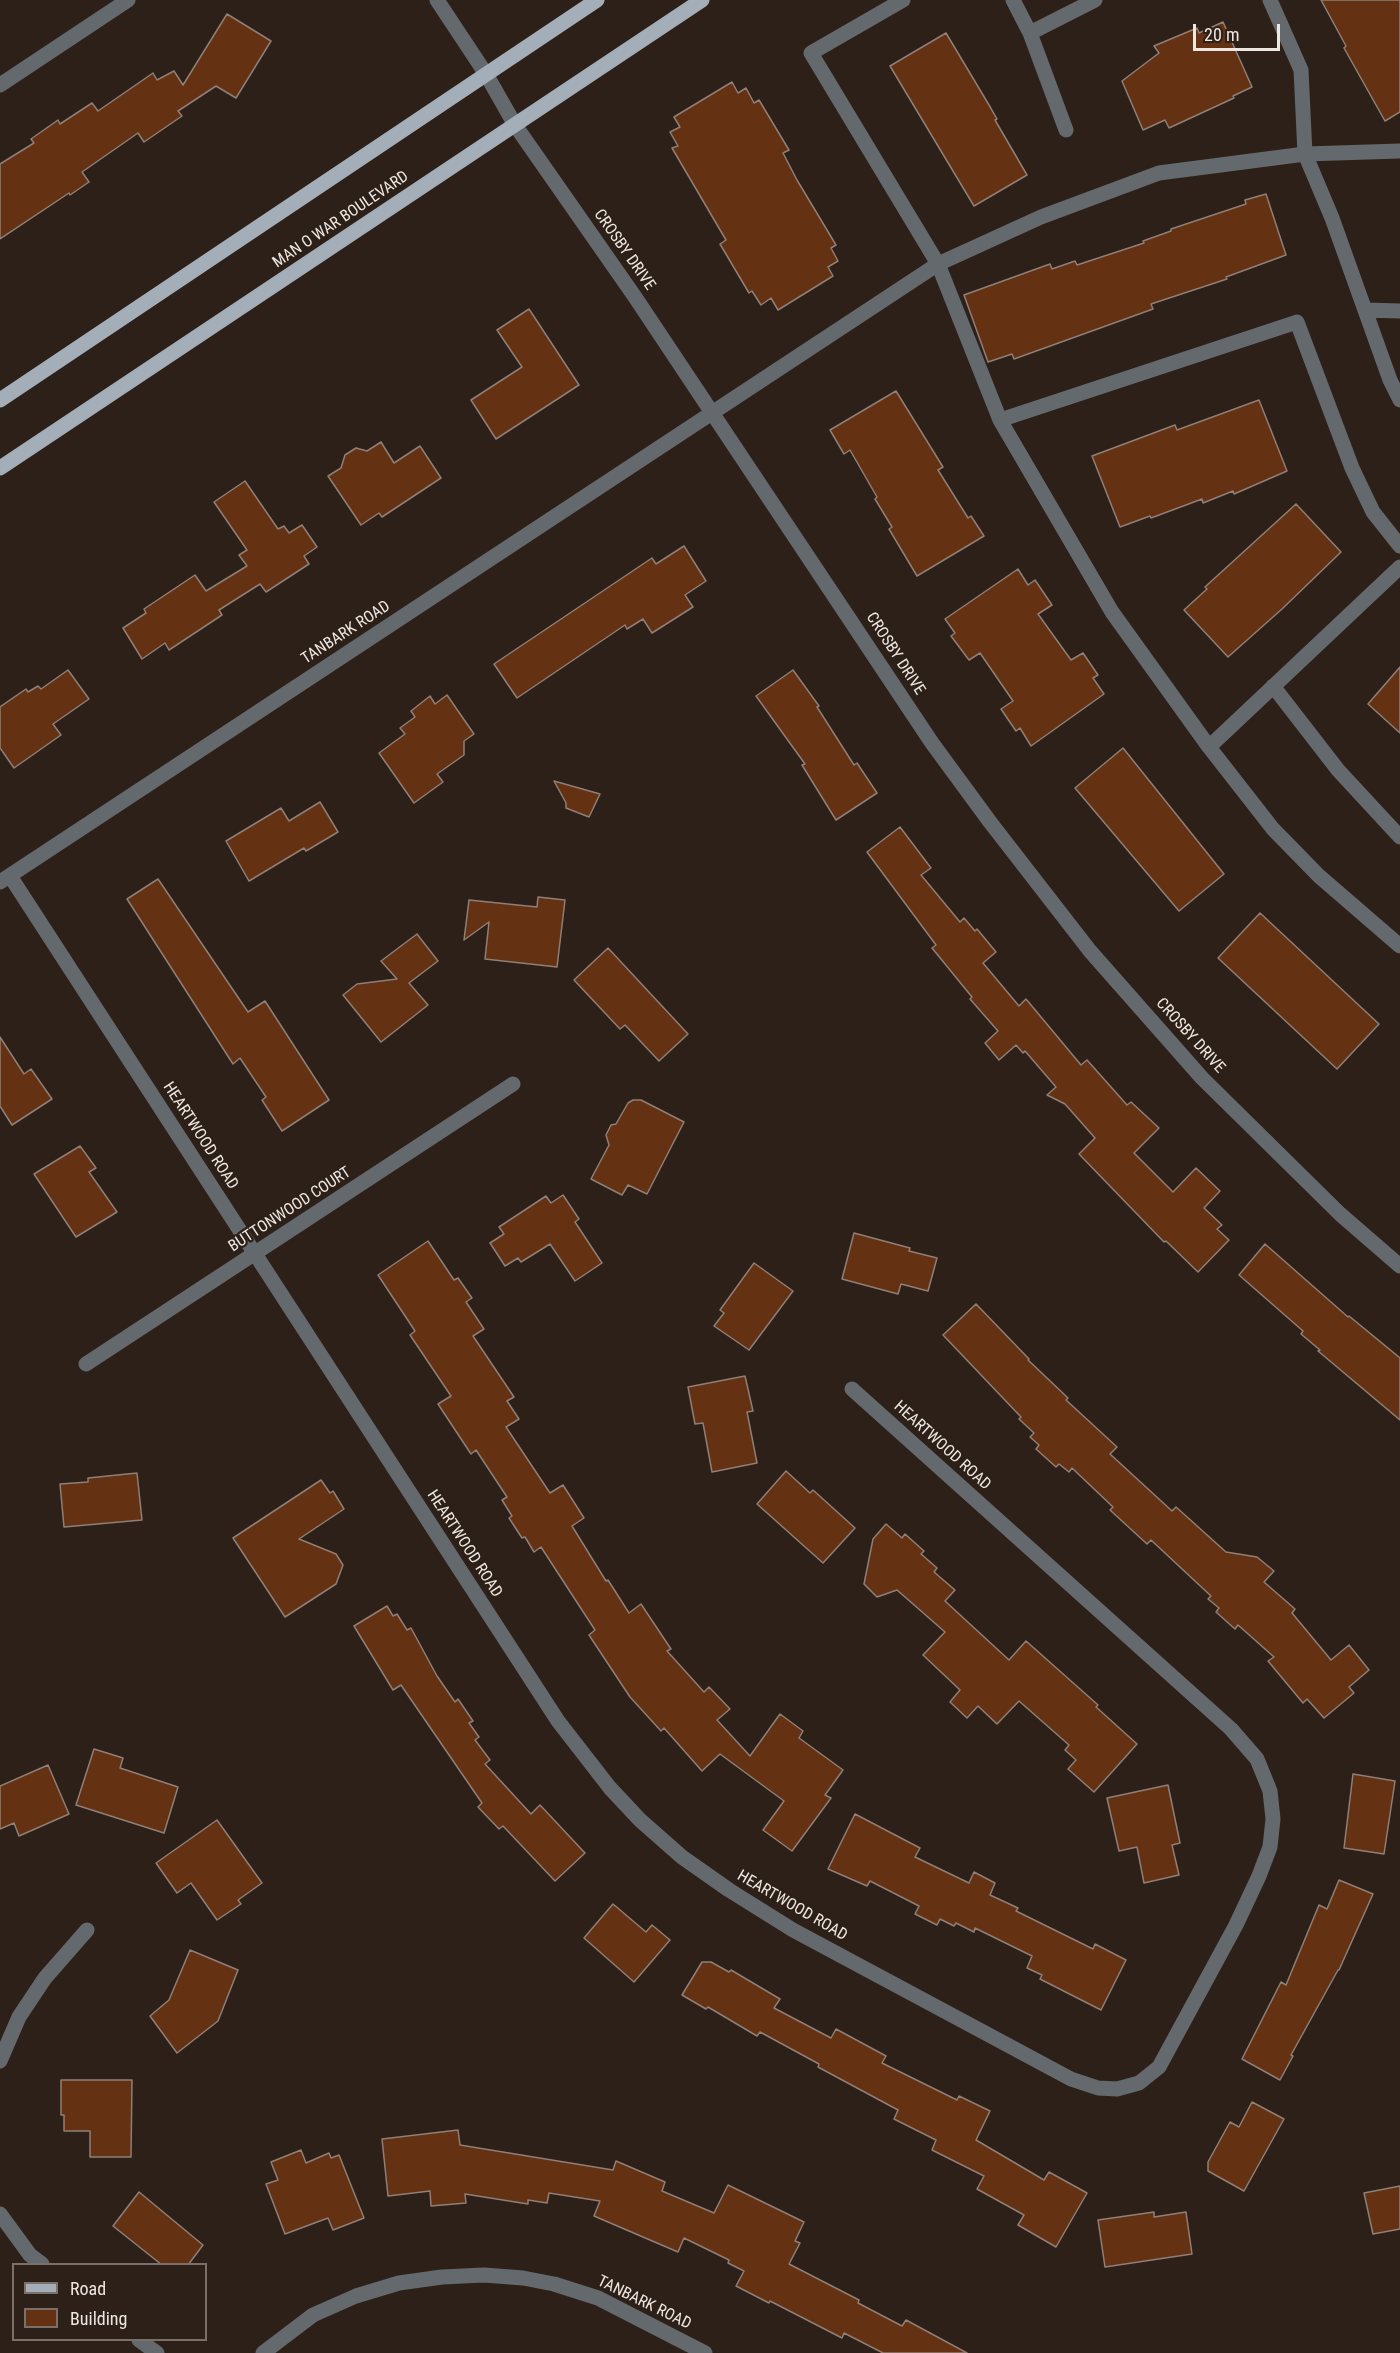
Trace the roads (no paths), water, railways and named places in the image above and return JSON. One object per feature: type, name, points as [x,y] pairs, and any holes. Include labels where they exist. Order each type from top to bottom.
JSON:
[{"type":"main road","points":[[0,400],[597,0]]},
{"type":"main road","name":"MAN O WAR BOULEVARD","points":[[0,468],[702,0]]},
{"type":"street","points":[[0,85],[128,0]]},
{"type":"street","name":"CROSBY DRIVE","points":[[436,0],[486,74],[515,125],[635,297],[932,743],[990,822],[1090,951],[1202,1078],[1340,1214],[1400,1266]]},
{"type":"street","points":[[903,0],[811,53],[938,264],[1000,420],[1112,612],[1209,747],[1273,829],[1319,876],[1400,946]]},
{"type":"street","points":[[1013,0],[1030,33],[1066,130]]},
{"type":"street","points":[[1030,33],[1095,0]]},
{"type":"street","points":[[1270,0],[1301,70],[1305,154],[1332,218],[1390,380],[1400,400]]},
{"type":"street","name":"TANBARK ROAD","points":[[5,879],[938,264],[1041,217],[1159,173],[1305,154],[1400,151]]},
{"type":"street","points":[[1366,310],[1400,311]]},
{"type":"street","points":[[1000,420],[1297,322],[1352,468],[1373,512],[1400,546]]},
{"type":"street","points":[[1209,747],[1400,567]]},
{"type":"street","points":[[1273,686],[1338,770],[1400,837]]},
{"type":"street","name":"HEARTWOOD ROAD","points":[[5,879],[255,1254],[558,1721],[610,1788],[640,1820],[682,1857],[793,1930],[1071,2079],[1098,2088],[1118,2089],[1139,2083],[1159,2067],[1236,1925],[1259,1876],[1270,1847],[1273,1819],[1270,1791],[1257,1760],[1231,1729],[852,1389]]},
{"type":"street","name":"BUTTONWOOD COURT","points":[[86,1364],[513,1084]]},
{"type":"street","points":[[0,2061],[19,2017],[38,1988],[87,1930]]},
{"type":"street","points":[[0,2214],[30,2255],[40,2263]]},
{"type":"street","name":"TANBARK ROAD","points":[[263,2353],[313,2315],[356,2296],[399,2283],[442,2277],[484,2275],[523,2278],[554,2284],[598,2298],[705,2353]]},
{"type":"street","points":[[140,2341],[157,2353]]}]
